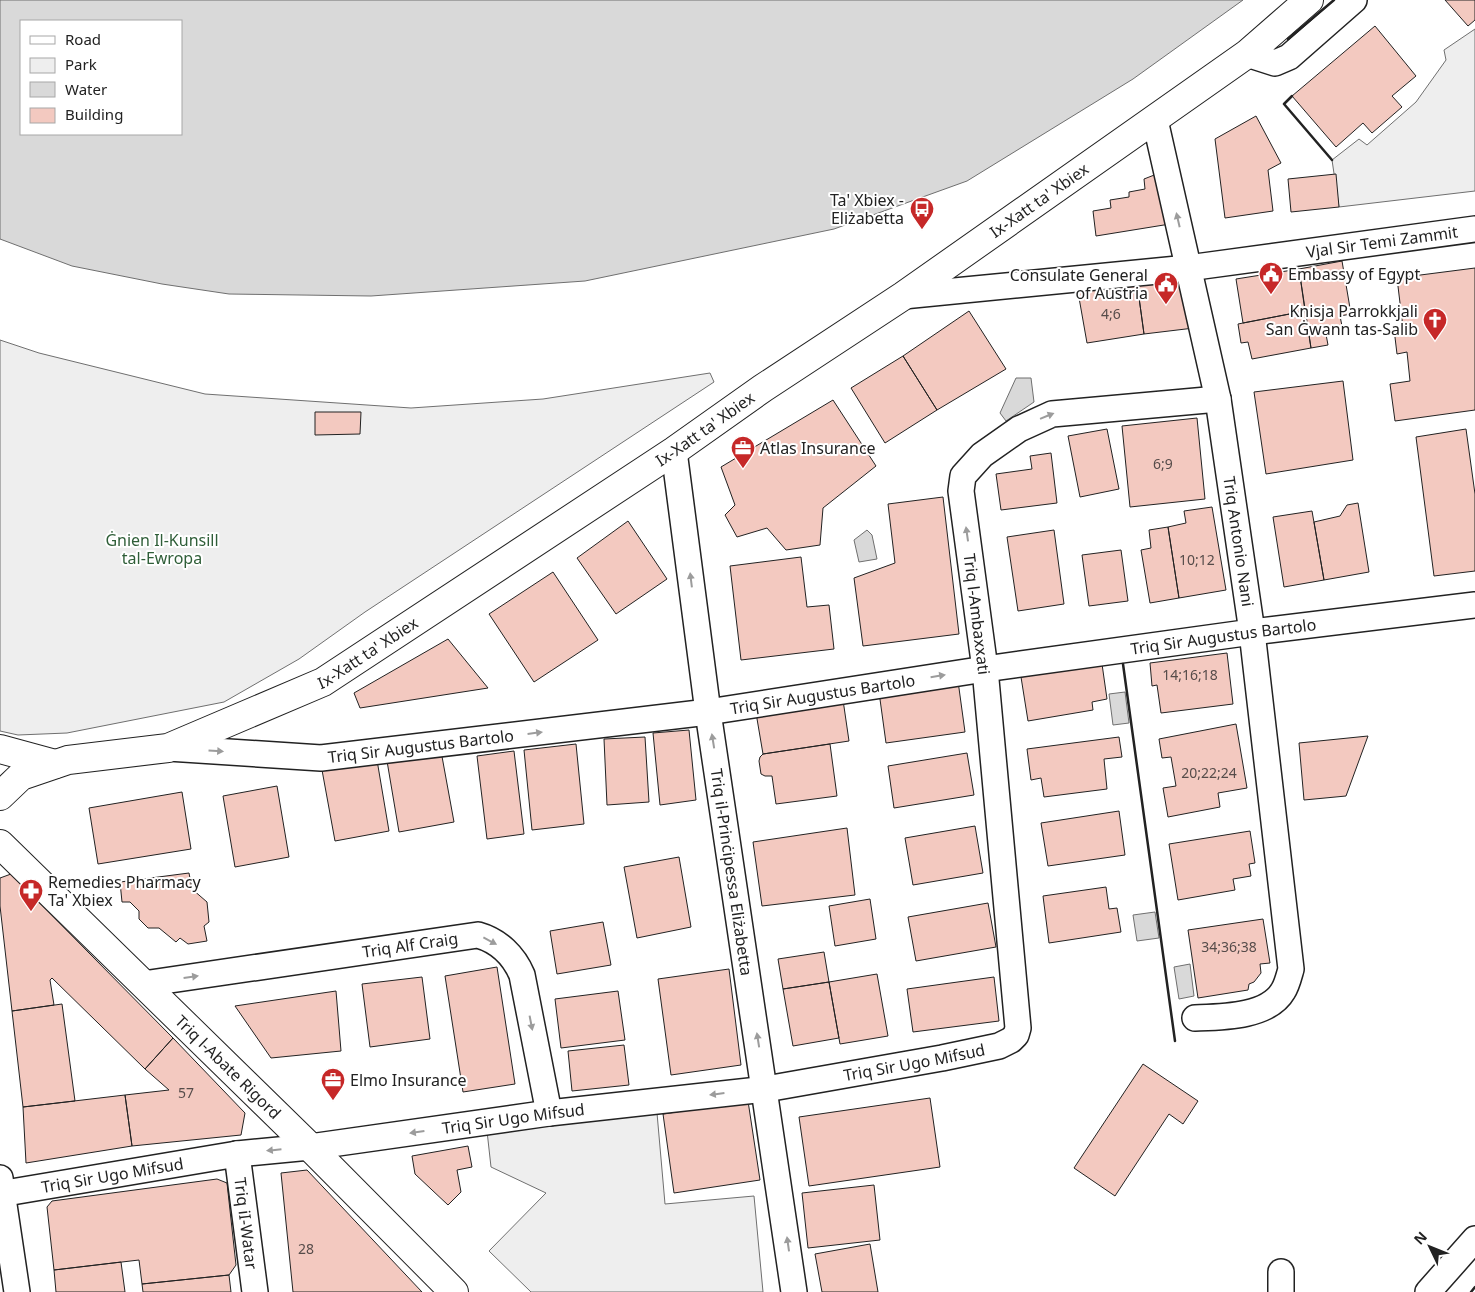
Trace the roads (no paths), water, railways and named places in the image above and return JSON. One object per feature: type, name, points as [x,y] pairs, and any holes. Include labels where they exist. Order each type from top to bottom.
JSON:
[{"type":"main road","name":"Ix-Xatt ta' Xbiex","points":[[0,796],[21,776],[55,764],[68,760],[168,748],[323,682],[674,451],[763,388],[903,296],[1247,54],[1309,0]]},
{"type":"main road","name":"Ix-Xatt ta' Xbiex","points":[[0,749],[55,764]]},
{"type":"main road","name":"Triq l-Abate Rigord","points":[[0,844],[310,1147],[454,1292]]},
{"type":"street","points":[[1247,54],[1275,63],[1288,57],[1354,0]]},
{"type":"street","name":"Triq Antonio Nani","points":[[1155,120],[1218,399],[1252,632],[1291,969],[1283,992],[1270,1006],[1230,1017],[1195,1018]]},
{"type":"street","name":"Vjal Sir Temi Zammit","points":[[903,296],[1188,268],[1475,229]]},
{"type":"street","name":"Triq l-Ambaxxati","points":[[1018,1028],[984,669],[961,491],[963,476],[982,455],[1019,429],[1052,414],[1218,399]]},
{"type":"street","name":"Triq il-Prinċipessa Eliżabetta","points":[[674,451],[708,712],[766,1088],[794,1292]]},
{"type":"street","name":"Triq Sir Augustus Bartolo","points":[[168,748],[321,758],[708,712],[984,669],[1252,632],[1475,605]]},
{"type":"street","name":"Triq Alf Craig","points":[[143,984],[478,936],[486,938],[513,958],[522,975],[549,1113]]},
{"type":"street","name":"Triq Sir Ugo Mifsud","points":[[0,1189],[238,1154],[310,1147],[549,1113],[766,1088],[942,1058],[999,1046],[1011,1040],[1016,1035],[1018,1028]]},
{"type":"street","name":"Triq iI-Watar","points":[[238,1154],[255,1292]]},
{"type":"street","points":[[0,1189],[17,1292]]},
{"type":"street","points":[[1428,1292],[1475,1239]]},
{"type":"water","points":[[0,0],[1243,0],[1133,79],[967,181],[834,229],[585,281],[371,296],[229,294],[162,284],[72,266],[0,239]]},
{"type":"water","points":[[1016,378],[1031,378],[1034,402],[1006,421],[1000,413]]},
{"type":"water","points":[[867,530],[872,535],[877,559],[859,562],[854,540]]},
{"type":"water","points":[[1125,692],[1129,723],[1113,725],[1109,694]]},
{"type":"water","points":[[1155,912],[1159,938],[1137,941],[1133,915]]},
{"type":"water","points":[[1190,964],[1194,996],[1179,999],[1174,967]]},
{"type":"place","name":"Ta' Xbiex - Eliżabetta","points":[[922,230]]},
{"type":"place","name":"Embassy of Egypt","points":[[1271,295]]},
{"type":"place","name":"Consulate General of Austria","points":[[1166,305]]},
{"type":"place","name":"Knisja Parrokkjali San Ġwann tas-Salib","points":[[1435,341]]},
{"type":"place","name":"Atlas Insurance","points":[[743,469]]},
{"type":"place","name":"Remedies Pharmacy Ta' Xbiex","points":[[31,912]]},
{"type":"place","name":"Elmo Insurance","points":[[333,1101]]},
{"type":"park label","name":"Ġnien Il-Kunsill tal-Ewropa","points":[[162,549]]}]
